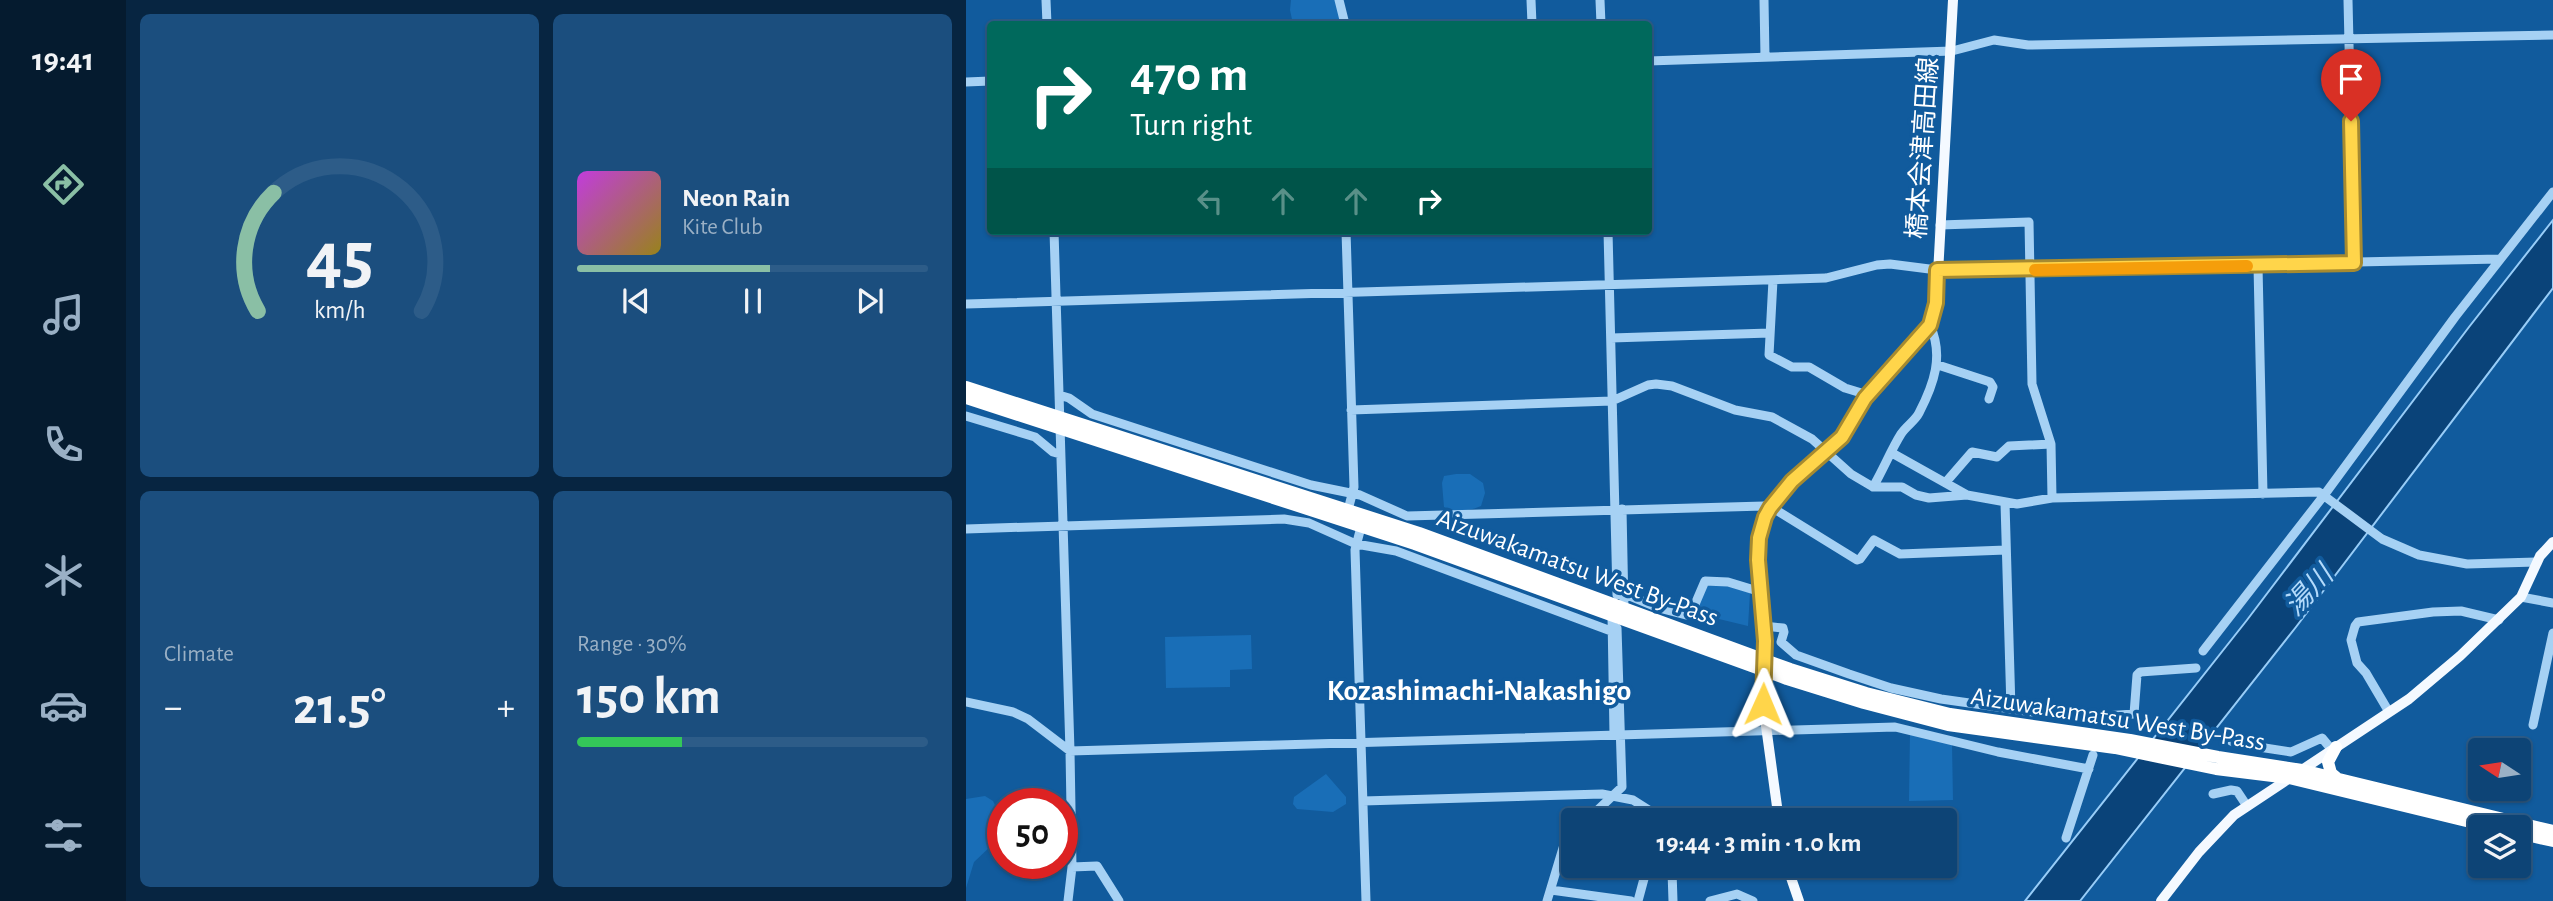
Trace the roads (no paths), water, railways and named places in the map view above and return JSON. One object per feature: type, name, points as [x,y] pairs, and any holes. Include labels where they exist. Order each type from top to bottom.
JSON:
[{"type":"highway","name":"Aizuwakamatsu West By-Pass","points":[[966,387],[1059,423],[1361,527],[1614,625],[1950,715],[2217,763],[2468,821]]},
{"type":"highway","name":"Aizuwakamatsu West By-Pass","points":[[966,398],[1059,423],[1419,533],[1624,609],[1764,666]]},
{"type":"highway","points":[[2334,749],[2328,762],[2331,773],[2337,778]]},
{"type":"highway","name":"Aizuwakamatsu West By-Pass","points":[[2217,763],[2302,770],[2553,831]]},
{"type":"highway","points":[[2531,836],[2553,841]]},
{"type":"main road","name":"橋本会津高田線","points":[[1930,325],[1936,303],[1953,0]]},
{"type":"main road","points":[[1777,808],[1763,704],[1764,626],[1758,544],[1763,521],[1792,481],[1846,432],[1868,395],[1930,325]]},
{"type":"main road","points":[[2161,901],[2212,836],[2251,803],[2389,712],[2435,678],[2499,620],[2521,597],[2536,562],[2553,542]]},
{"type":"main road","points":[[2251,803],[2258,782],[2252,773]]},
{"type":"main road","points":[[1791,878],[1799,901]]},
{"type":"street","points":[[1046,0],[1047,21]]},
{"type":"street","points":[[1339,0],[1344,21]]},
{"type":"street","points":[[1531,0],[1532,21]]},
{"type":"street","points":[[1600,0],[1601,21]]},
{"type":"street","points":[[1763,0],[1765,57]]},
{"type":"street","points":[[2348,0],[2354,263]]},
{"type":"street","points":[[1652,61],[1952,51],[1994,40],[2028,45],[2553,35]]},
{"type":"street","points":[[966,82],[987,81]]},
{"type":"street","points":[[2203,651],[2325,494],[2499,259],[2553,192]]},
{"type":"street","points":[[1940,225],[2029,222],[2032,384],[2051,444],[2052,498]]},
{"type":"street","points":[[1054,235],[1071,788]]},
{"type":"street","points":[[1346,235],[1353,493],[1348,510]]},
{"type":"street","points":[[1608,235],[1612,401],[1621,595],[1624,609]]},
{"type":"street","points":[[966,304],[1826,278],[1877,265],[1937,270],[2030,270],[2499,259]]},
{"type":"street","points":[[2258,266],[2263,494]]},
{"type":"street","points":[[1773,280],[1769,355],[1771,359],[1792,367],[1809,367],[1845,388],[1868,395]]},
{"type":"street","points":[[1873,487],[1904,429],[1918,415],[1938,365],[1938,351],[1930,325]]},
{"type":"street","points":[[1611,338],[1770,333]]},
{"type":"street","points":[[1938,365],[1990,383],[1993,387],[1989,400]]},
{"type":"street","points":[[1352,410],[1612,401],[1651,384],[1672,386],[1735,410],[1772,417],[1792,426],[1828,451],[1851,474],[1873,487],[1902,487],[1916,495],[1929,498],[1967,495],[2017,504],[2052,498],[2307,491],[2325,494],[2382,539],[2419,555],[2467,564],[2536,562]]},
{"type":"street","points":[[1059,395],[1071,399],[1091,414],[1311,485],[1353,493],[1407,516],[1751,506],[1770,508],[1857,561],[1874,540],[1900,554],[2006,550]]},
{"type":"street","points":[[966,416],[1035,437],[1051,451],[1060,454]]},
{"type":"street","points":[[1946,482],[1972,452],[1997,457],[2010,446],[2051,444]]},
{"type":"street","points":[[1892,453],[1967,495]]},
{"type":"street","points":[[2005,503],[2011,709]]},
{"type":"street","points":[[966,529],[1284,519],[1309,523],[1356,544],[1396,551],[1614,625],[1622,787],[1598,808]]},
{"type":"street","points":[[1361,527],[1356,544],[1366,901]]},
{"type":"street","points":[[1621,595],[1686,615],[1693,609],[1705,581],[1728,582],[1761,592]]},
{"type":"street","points":[[2521,597],[2553,603]]},
{"type":"street","points":[[2389,712],[2367,673],[2357,663],[2351,640],[2354,626],[2358,622],[2461,611],[2499,620]]},
{"type":"street","points":[[1764,626],[1783,628],[1781,642],[1796,655],[1849,674],[1941,699],[2011,709],[2097,716],[2134,714],[2137,675],[2140,672],[2196,668]]},
{"type":"street","points":[[2533,725],[2553,633]]},
{"type":"street","points":[[966,702],[1020,716],[1070,751],[1898,727],[1998,752],[2089,769]]},
{"type":"street","points":[[2097,716],[2097,727]]},
{"type":"street","points":[[2231,741],[2291,752],[2322,738],[2334,749]]},
{"type":"street","points":[[2066,838],[2093,755]]},
{"type":"street","points":[[2213,794],[2231,790],[2239,792],[2251,803]]},
{"type":"street","points":[[1363,801],[1615,795],[1649,808]]},
{"type":"street","points":[[1547,901],[1561,855]]},
{"type":"street","points":[[1078,867],[1097,866],[1119,901]]},
{"type":"street","points":[[1638,901],[1643,878]]},
{"type":"street","points":[[1673,878],[1673,901]]},
{"type":"street","points":[[1068,901],[1071,879]]},
{"type":"street","points":[[1551,890],[1631,901]]},
{"type":"street","points":[[1710,901],[1737,894],[1753,901]]},
{"type":"water","name":"湯川","points":[[2553,220],[2553,288],[2296,627],[2080,901],[2025,901],[2247,620]]},
{"type":"district","name":"Kozashimachi-Nakashigo","points":[[1479,690]]}]
